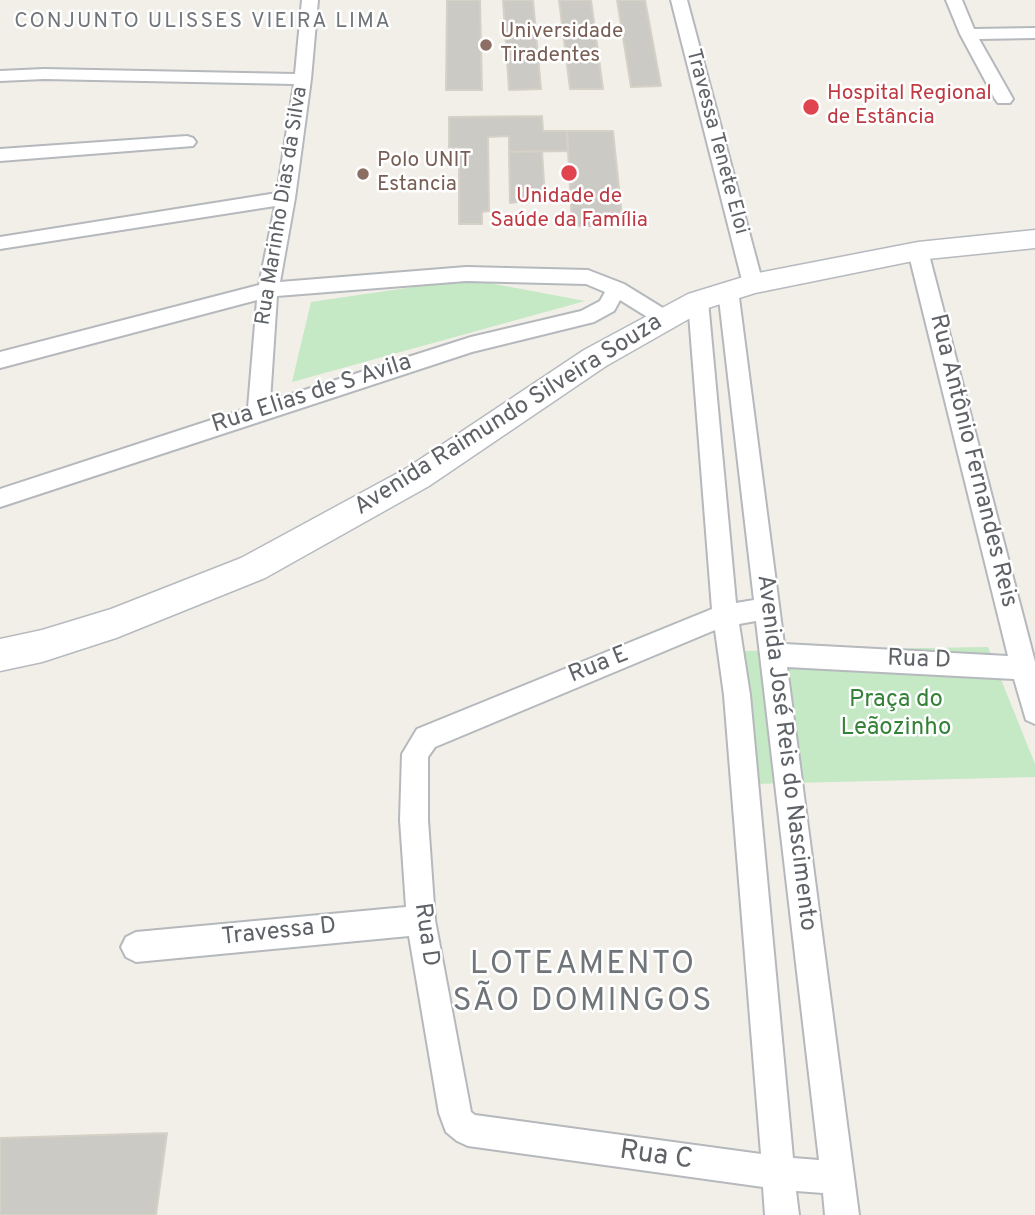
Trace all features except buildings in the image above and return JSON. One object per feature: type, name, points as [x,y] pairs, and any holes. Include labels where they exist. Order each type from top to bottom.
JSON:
[{"type":"street","name":"Rua Marinho Dias da Silva","points":[[259,412],[268,290],[286,198],[303,79],[310,0]]},
{"type":"street","name":"Travessa Tenete Eloi","points":[[678,0],[741,287]]},
{"type":"street","points":[[954,0],[968,34],[1004,99]]},
{"type":"street","points":[[968,34],[1035,33]]},
{"type":"street","points":[[0,76],[44,74],[303,79]]},
{"type":"street","points":[[0,155],[187,142]]},
{"type":"street","points":[[0,243],[286,198]]},
{"type":"street","name":"Avenida Raimundo Silveira Souza","points":[[0,655],[42,646],[116,623],[253,568],[418,477],[595,358],[664,318],[698,302],[741,287],[918,251],[1035,239]]},
{"type":"street","name":"Rua Antônio Fernandes Reis","points":[[918,251],[975,466],[1035,712]]},
{"type":"street","points":[[0,360],[268,290],[466,274],[588,277],[617,289],[664,318]]},
{"type":"street","name":"Avenida José Reis do Nascimento","points":[[741,287],[766,610],[842,1215]]},
{"type":"street","name":"Rua Elias de S Avila","points":[[0,498],[471,345],[587,317],[607,306],[617,289]]},
{"type":"street","name":"Avenida José Reis do Nascimento","points":[[698,302],[725,615],[737,695],[782,1215]]},
{"type":"street","name":"Rua E","points":[[434,733],[725,615],[766,610]]},
{"type":"street","name":"Rua D","points":[[773,656],[1023,668]]},
{"type":"street","name":"Rua D","points":[[434,733],[420,744],[415,754],[414,820],[421,920],[455,1113],[462,1125],[475,1133]]},
{"type":"street","name":"Travessa D","points":[[136,947],[421,920]]},
{"type":"street","name":"Rua C","points":[[475,1133],[777,1173],[837,1178]]},
{"type":"green space","points":[[468,279],[585,301],[292,382],[311,302]]},
{"type":"green space","name":"Praça do Leãozinho","points":[[988,647],[1035,764],[1035,777],[752,784],[742,651]]},
{"type":"place","name":"Universidade Tiradentes","points":[[486,45]]},
{"type":"place","name":"Hospital Regional de Estância","points":[[811,107]]},
{"type":"place","name":"Unidade de Saúde da Família","points":[[569,173]]},
{"type":"place","name":"Polo UNIT Estancia","points":[[363,174]]},
{"type":"district","name":"CONJUNTO ULISSES VIEIRA LIMA","points":[[203,23]]},
{"type":"district","name":"LOTEAMENTO SÃO DOMINGOS","points":[[583,986]]}]
